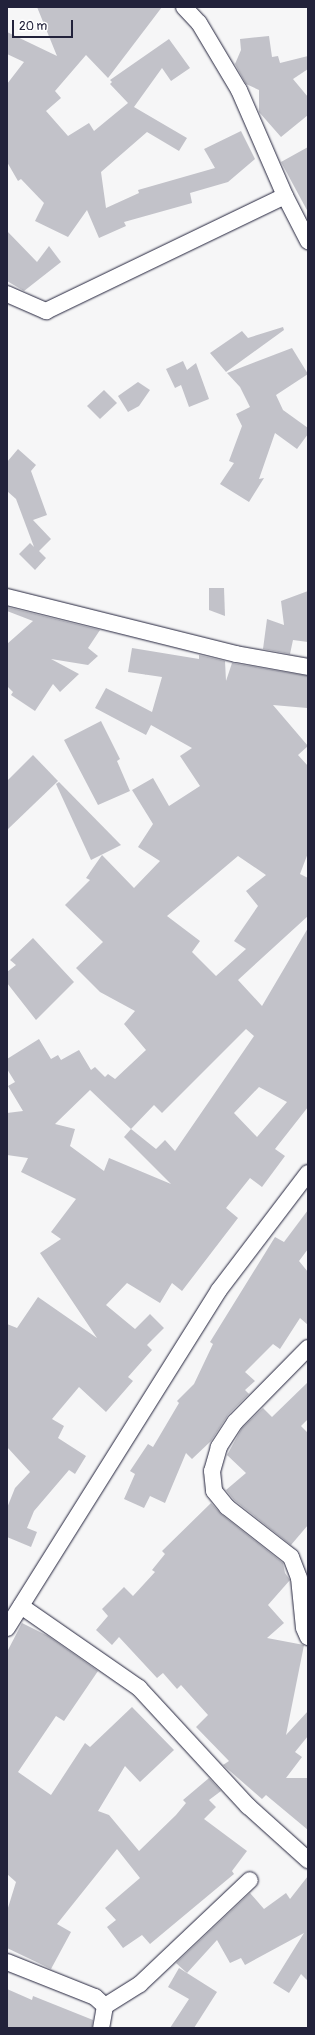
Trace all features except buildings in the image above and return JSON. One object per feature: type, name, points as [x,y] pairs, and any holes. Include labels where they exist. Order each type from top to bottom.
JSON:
[{"type":"street","points":[[184,7],[198,23],[239,90],[285,196],[308,241]]},
{"type":"street","points":[[7,294],[46,311],[285,196]]},
{"type":"street","points":[[7,597],[202,644],[236,654],[308,667]]},
{"type":"street","points":[[7,1628],[219,1290],[308,1173]]},
{"type":"street","points":[[308,1348],[235,1422],[220,1447],[212,1471],[214,1491],[227,1508],[291,1557],[299,1578],[304,1628],[308,1637]]},
{"type":"street","points":[[22,1606],[139,1688],[248,1806],[308,1860]]},
{"type":"street","points":[[101,2028],[106,2006],[140,1984],[250,1880]]},
{"type":"street","points":[[7,1962],[95,1997],[106,2006]]}]
